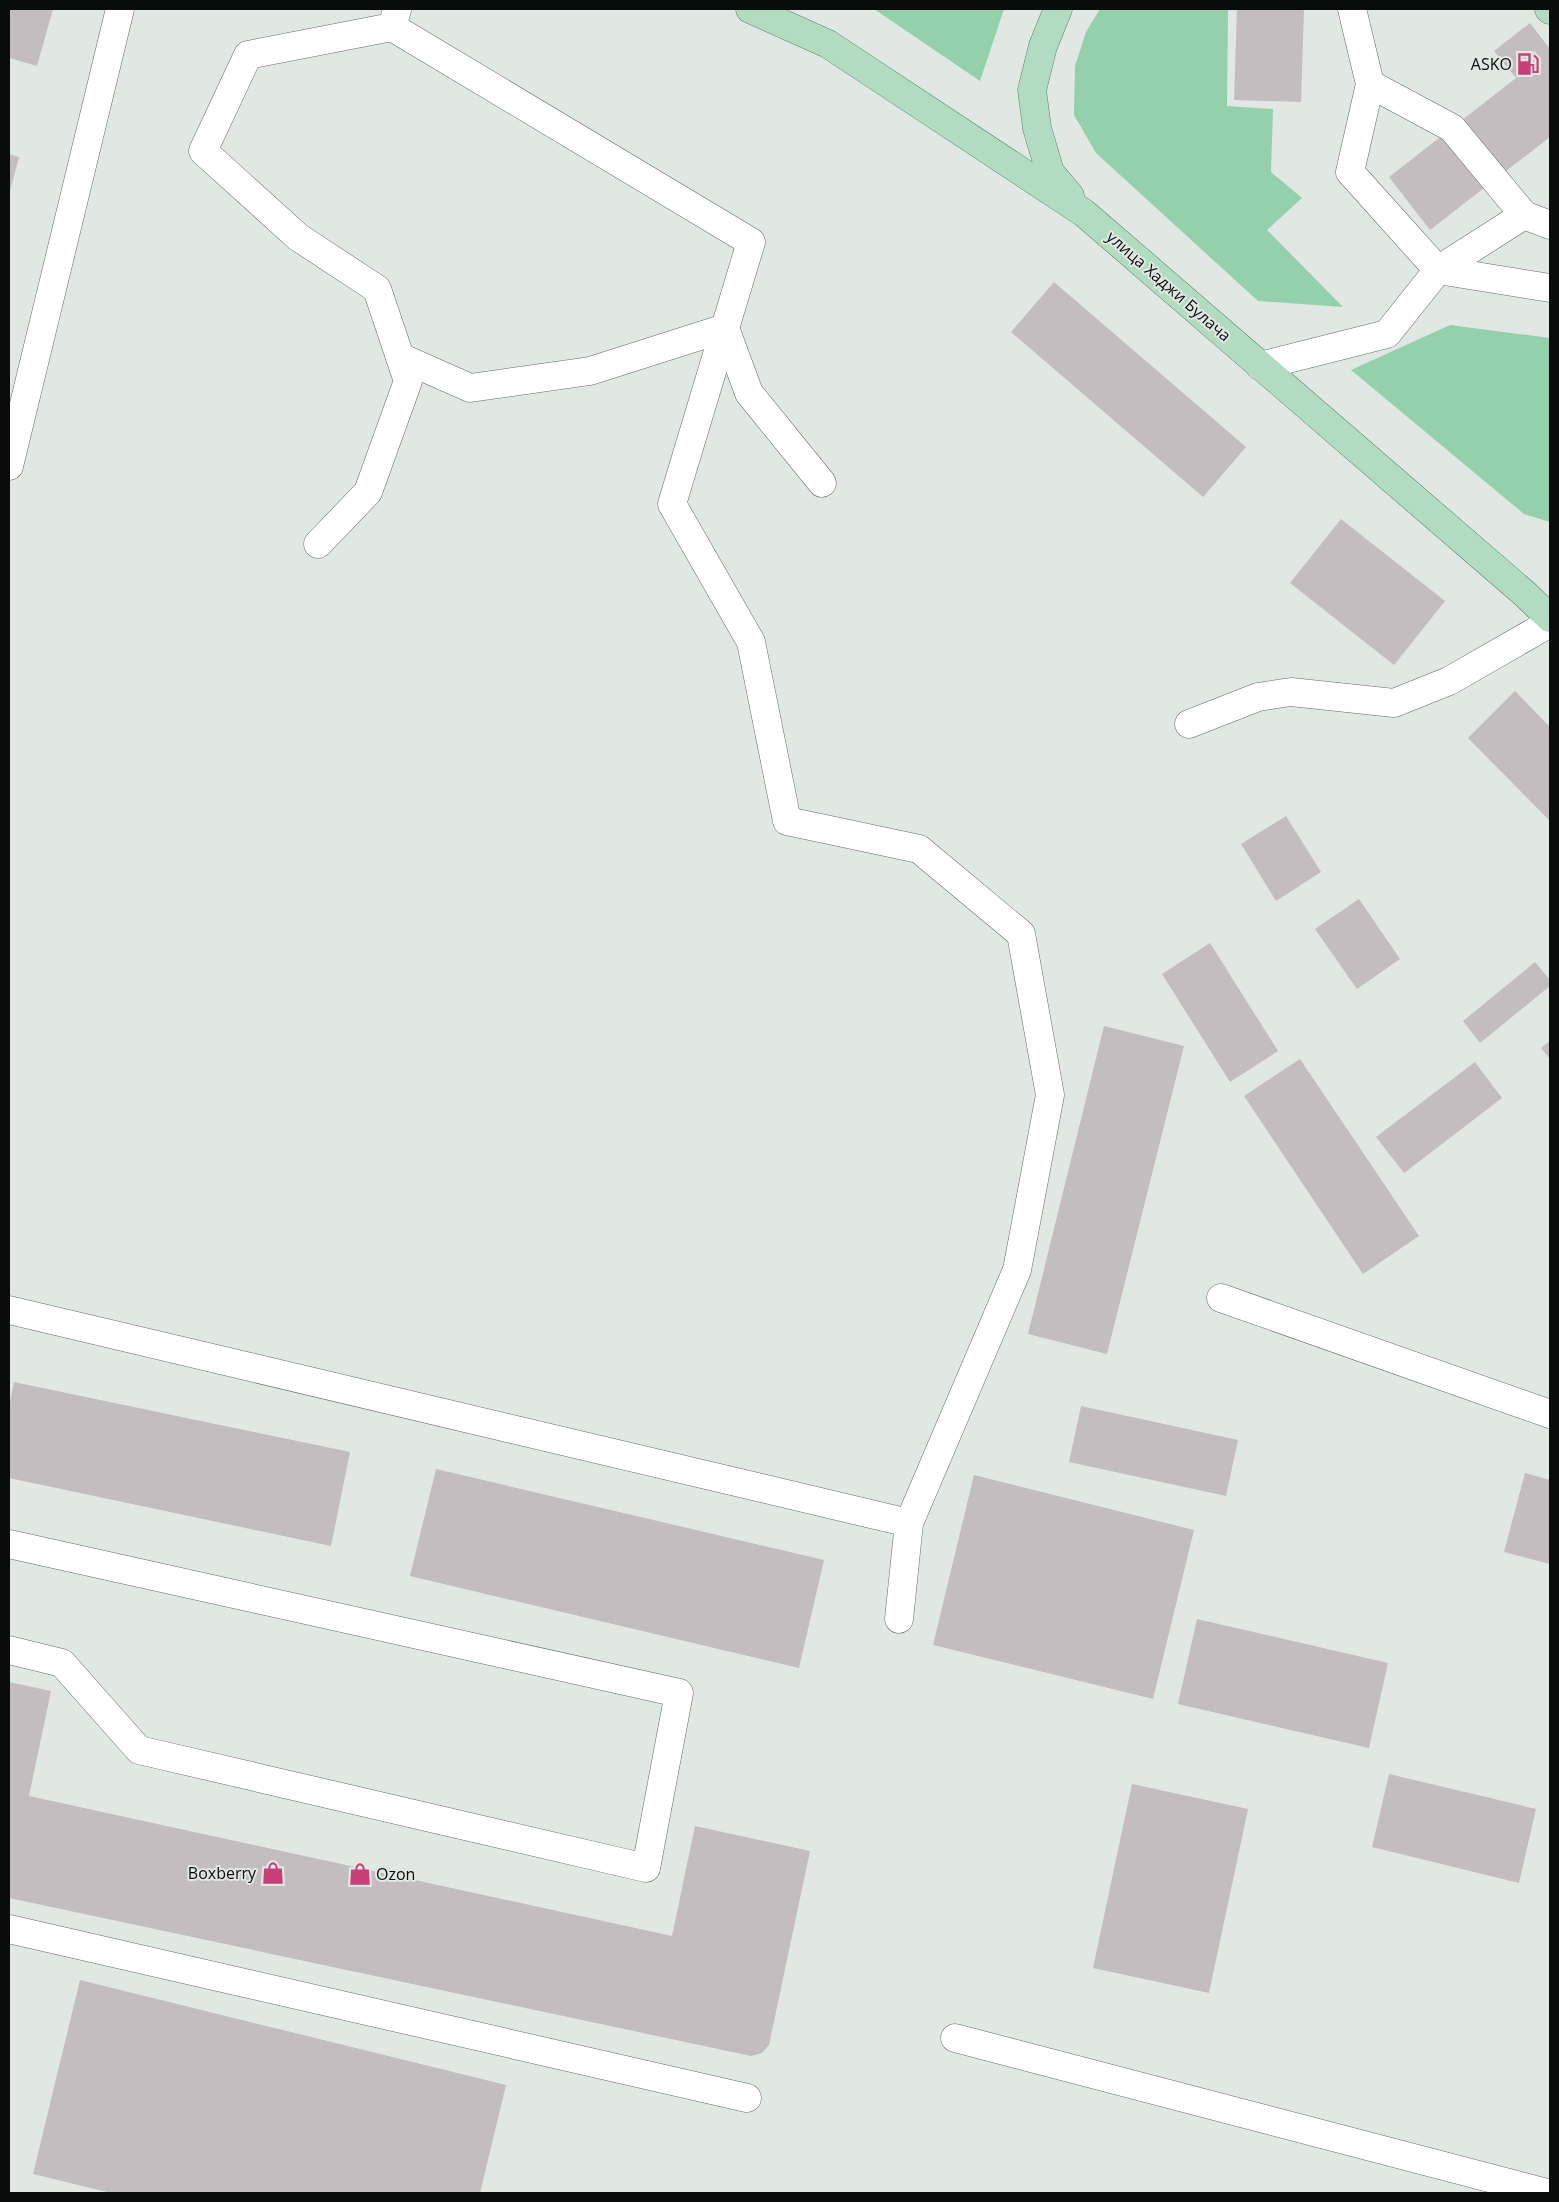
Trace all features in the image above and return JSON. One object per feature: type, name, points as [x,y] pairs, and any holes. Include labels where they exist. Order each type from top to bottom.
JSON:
[{"type":"main road","name":"улица Хаджи Булача","points":[[750,9],[828,44],[1084,213],[1260,366],[1538,592],[1550,618]]},
{"type":"main road","points":[[1058,9],[1043,46],[1032,90],[1037,128],[1050,172],[1084,213]]},
{"type":"lane","points":[[9,466],[120,9]]},
{"type":"lane","points":[[1352,9],[1370,84],[1350,172],[1438,270],[1550,288]]},
{"type":"lane","points":[[318,544],[368,492],[408,381],[377,289],[298,236],[203,151],[248,55],[395,18],[751,242],[672,504],[751,642],[787,821],[919,849],[1021,934],[1050,1095],[1017,1270],[909,1523],[898,1619]]},
{"type":"lane","points":[[1370,84],[1452,128],[1524,215],[1550,225]]},
{"type":"lane","points":[[1260,366],[1386,334],[1438,270],[1524,215]]},
{"type":"lane","points":[[400,357],[470,388],[590,371],[725,328]]},
{"type":"lane","points":[[725,328],[749,393],[822,483]]},
{"type":"lane","points":[[1189,724],[1258,697],[1290,692],[1394,703],[1449,681],[1550,622]]},
{"type":"lane","points":[[1221,1298],[1550,1414]]},
{"type":"lane","points":[[9,1310],[909,1523]]},
{"type":"lane","points":[[9,1544],[679,1694],[646,1868],[139,1750],[62,1664],[9,1650]]},
{"type":"lane","points":[[9,1929],[747,2098]]},
{"type":"lane","points":[[956,2038],[1546,2193]]},
{"type":"green space","points":[[874,9],[1004,9],[980,81]]},
{"type":"green space","points":[[1100,9],[1228,9],[1227,106],[1273,109],[1271,172],[1302,198],[1267,230],[1343,307],[1258,301],[1096,153],[1074,115],[1075,66],[1086,32]]},
{"type":"green space","points":[[1450,325],[1550,338],[1550,522],[1524,514],[1351,370]]},
{"type":"building","points":[[9,9],[53,9],[37,66],[9,58]]},
{"type":"building","points":[[1237,9],[1304,9],[1301,102],[1234,100]]},
{"type":"building","points":[[1530,23],[1550,49],[1550,137],[1430,230],[1389,177],[1516,78],[1494,51]]},
{"type":"building","points":[[9,154],[19,157],[9,195]]},
{"type":"building","points":[[1054,282],[1246,447],[1203,497],[1011,332]]},
{"type":"building","points":[[1341,519],[1445,601],[1394,665],[1290,583]]},
{"type":"building","points":[[1515,691],[1550,727],[1550,821],[1468,738]]},
{"type":"building","points":[[1286,816],[1321,872],[1276,901],[1241,844]]},
{"type":"building","points":[[1359,899],[1400,959],[1357,989],[1315,929]]},
{"type":"building","points":[[1210,943],[1278,1051],[1230,1082],[1162,974]]},
{"type":"building","points":[[1535,962],[1550,980],[1550,986],[1480,1043],[1463,1021]]},
{"type":"building","points":[[1104,1026],[1184,1046],[1107,1354],[1028,1334]]},
{"type":"building","points":[[1550,1041],[1550,1059],[1541,1048]]},
{"type":"building","points":[[1300,1059],[1419,1236],[1363,1274],[1244,1096]]},
{"type":"building","points":[[1475,1062],[1502,1098],[1404,1173],[1376,1137]]},
{"type":"building","points":[[14,1382],[350,1452],[331,1546],[9,1478],[9,1406]]},
{"type":"building","points":[[1081,1406],[1238,1440],[1226,1496],[1069,1462]]},
{"type":"building","points":[[436,1469],[824,1560],[799,1668],[410,1576]]},
{"type":"building","points":[[1525,1473],[1550,1480],[1550,1564],[1504,1552]]},
{"type":"building","points":[[974,1475],[1194,1530],[1153,1699],[933,1645]]},
{"type":"building","points":[[1197,1619],[1388,1663],[1369,1748],[1178,1704]]},
{"type":"building","points":[[9,1682],[51,1691],[29,1796],[672,1936],[695,1826],[810,1851],[769,2045],[762,2053],[751,2056],[9,1898]]},
{"type":"building","points":[[1389,1774],[1536,1809],[1519,1883],[1372,1847]]},
{"type":"building","points":[[1132,1784],[1248,1809],[1209,1993],[1093,1968]]},
{"type":"building","points":[[80,1980],[506,2085],[480,2193],[111,2193],[33,2174]]},
{"type":"place","name":"ASKO","points":[[1528,64]]},
{"type":"place","name":"Boxberry","points":[[273,1873]]},
{"type":"place","name":"Ozon","points":[[360,1874]]}]
